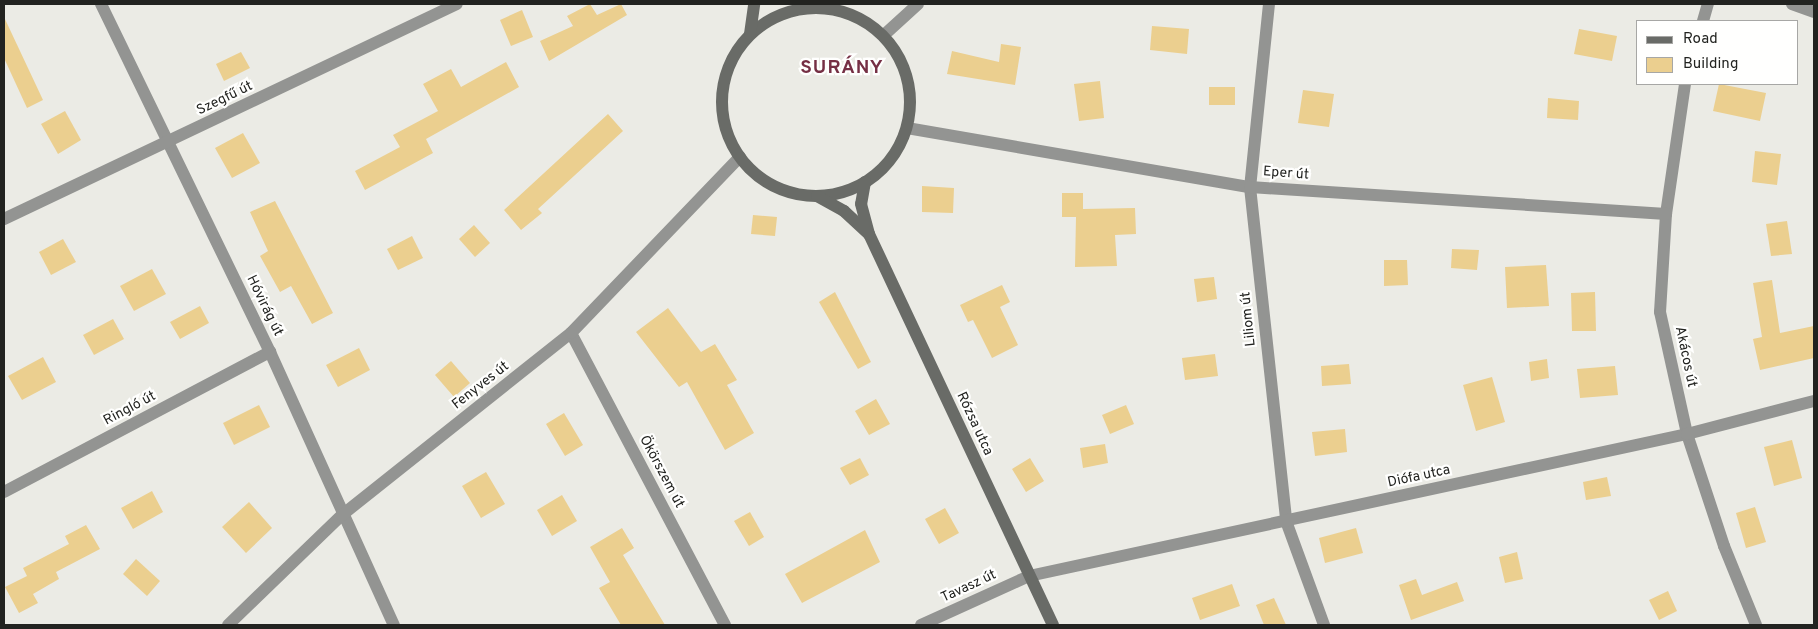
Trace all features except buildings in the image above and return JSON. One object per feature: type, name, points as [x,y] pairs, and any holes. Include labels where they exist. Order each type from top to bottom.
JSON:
[{"type":"street","name":"Hóvirág út","points":[[101,4],[270,352],[342,515],[394,625]]},
{"type":"street","name":"Szegfű út","points":[[4,219],[168,143],[457,4]]},
{"type":"street","points":[[750,34],[754,4]]},
{"type":"street","points":[[884,36],[918,4]]},
{"type":"street","name":"Liliom út","points":[[1269,4],[1250,187],[1286,521],[1324,625]]},
{"type":"street","points":[[1703,20],[1708,4]]},
{"type":"street","points":[[1792,4],[1814,12]]},
{"type":"street","points":[[817,196],[865,182],[890,160],[907,128],[910,89],[901,59],[884,36],[857,16],[825,7],[786,7],[750,34],[729,64],[722,97],[728,134],[740,157],[762,179],[784,190],[817,196],[844,211],[870,234]]},
{"type":"street","name":"Akácos út","points":[[1685,85],[1666,214],[1660,312],[1687,434],[1724,546],[1756,625]]},
{"type":"street","name":"Eper út","points":[[907,128],[1250,187],[1666,214]]},
{"type":"street","name":"Fenyves út","points":[[228,625],[342,515],[572,333],[740,157]]},
{"type":"street","name":"Rózsa utca","points":[[865,182],[861,204],[870,234],[1053,625]]},
{"type":"street","name":"Ökörszem út","points":[[572,333],[725,625]]},
{"type":"street","name":"Ringló út","points":[[4,492],[270,352]]},
{"type":"street","name":"Diófa utca","points":[[1029,576],[1687,434],[1814,401]]},
{"type":"street","name":"Tavasz út","points":[[921,625],[1029,576]]},
{"type":"district","name":"SURÁNY","points":[[842,69]]}]
